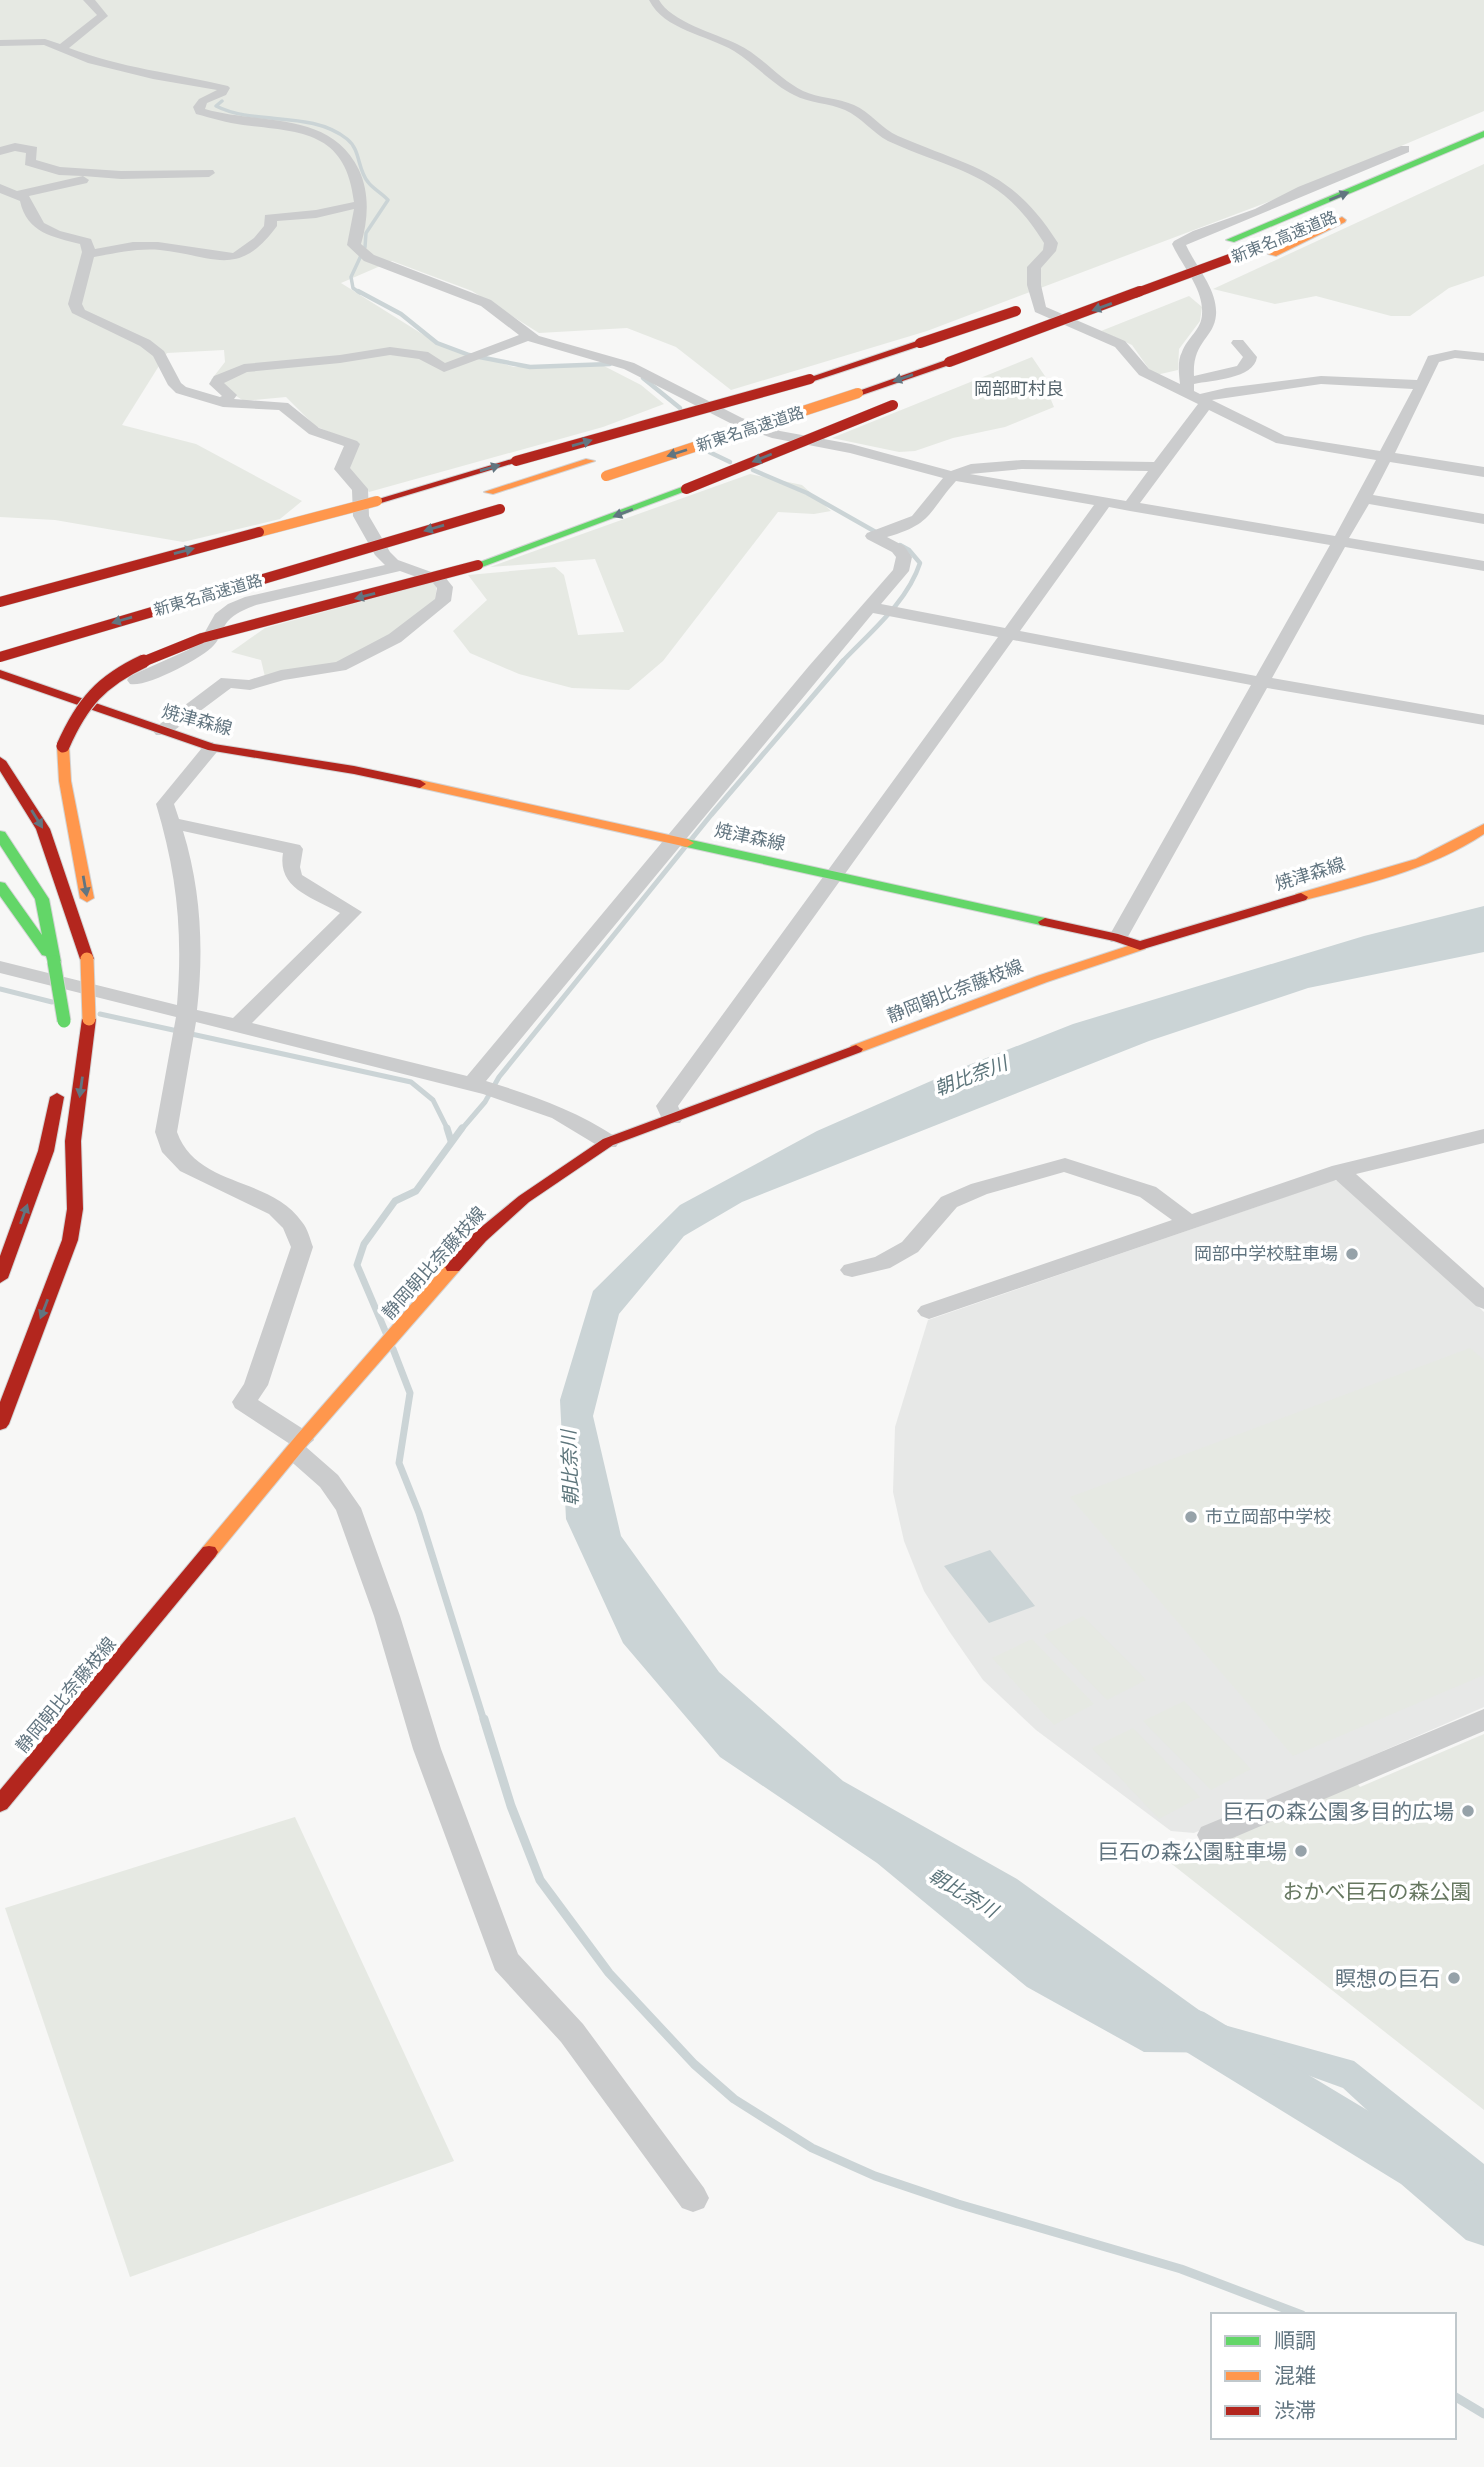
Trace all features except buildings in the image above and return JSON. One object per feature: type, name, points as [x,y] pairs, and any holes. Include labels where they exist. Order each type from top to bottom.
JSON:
[{"type":"main road","name":"新東名高速道路","points":[[678,433],[830,384],[924,347],[1218,245],[1484,134]]},
{"type":"main road","name":"新東名高速道路","points":[[599,478],[949,362],[1354,212],[1273,254],[1063,338]]},
{"type":"main road","points":[[1169,260],[1218,245]]},
{"type":"main road","points":[[0,602],[92,575],[377,501],[924,347],[1052,298]]},
{"type":"main road","points":[[1,1419],[70,1240],[75,1209],[73,1141],[89,1019],[87,895],[65,781],[63,746],[68,724],[77,708],[104,685],[163,654],[225,633],[478,565],[686,489],[899,402]]},
{"type":"main road","points":[[470,498],[596,459]]},
{"type":"main road","name":"新東名高速道路","points":[[0,657],[506,507]]},
{"type":"main road","points":[[349,533],[390,521]]},
{"type":"main road","name":"焼津森線","points":[[0,674],[212,747],[354,770],[1118,937],[1140,946],[1442,854],[1466,842],[1484,828]]},
{"type":"main road","points":[[0,761],[44,829],[87,959]]},
{"type":"main road","points":[[0,835],[41,899],[64,1028]]},
{"type":"main road","points":[[0,886],[54,962]]},
{"type":"main road","name":"静岡朝比奈藤枝線","points":[[0,1804],[299,1446],[500,1217],[608,1142],[1042,979],[1140,946]]},
{"type":"main road","points":[[0,1278],[46,1151],[58,1086]]},
{"type":"street","points":[[60,50],[103,16],[101,10],[88,0]]},
{"type":"street","points":[[654,0],[657,8],[680,23],[744,53],[798,93],[850,108],[890,137],[982,173],[1012,194],[1035,219],[1051,243],[1049,251],[1034,267],[1034,285],[1040,309],[1120,344],[1144,372],[1195,394],[1281,440],[1484,472]]},
{"type":"street","points":[[0,43],[45,42],[92,61],[153,76],[224,88],[222,93],[203,101],[200,111],[241,121],[315,132],[343,149],[349,159],[359,188],[361,204],[359,230],[354,245],[369,258],[486,303],[528,336],[629,366],[737,421],[767,432],[851,449],[953,476],[1484,566]]},
{"type":"street","points":[[0,151],[24,147],[33,150],[29,162],[59,171],[139,176],[209,173]]},
{"type":"street","points":[[1195,394],[1186,359],[1210,318],[1209,304],[1185,261],[1180,244],[1198,234],[1260,212],[1302,190],[1405,149]]},
{"type":"street","points":[[18,194],[72,183],[105,172]]},
{"type":"street","points":[[0,188],[26,199],[31,221],[86,242],[89,254],[75,304],[79,313],[145,342],[159,354],[175,385],[181,390],[223,403],[283,406],[314,431],[352,444],[342,469],[360,489],[361,516],[383,555],[392,563],[422,571],[439,580],[445,587],[443,601],[395,638],[340,666],[281,675],[250,685],[227,682],[162,731]]},
{"type":"street","points":[[89,254],[117,247],[158,246],[233,257],[252,249],[271,226],[270,218],[316,214],[361,204]]},
{"type":"street","points":[[223,403],[230,395],[216,384],[219,379],[244,368],[340,359],[390,351],[423,355],[444,368],[528,336]]},
{"type":"street","points":[[1130,506],[1159,467],[1195,394],[1250,363],[1250,356],[1238,343]]},
{"type":"street","points":[[1118,937],[1364,498],[1433,359],[1441,355],[1468,354],[1484,357]]},
{"type":"street","points":[[1195,394],[1290,386],[1321,380],[1422,385]]},
{"type":"street","points":[[472,1084],[868,607],[901,571],[904,557],[898,549],[873,536],[905,526],[923,515],[953,476],[981,467],[1159,467]]},
{"type":"street","points":[[1364,498],[1484,519]]},
{"type":"street","points":[[672,1118],[667,1106],[1105,501]]},
{"type":"street","points":[[91,705],[147,674],[194,654],[208,642],[221,618],[234,608],[251,601],[402,566]]},
{"type":"street","points":[[868,607],[1484,720]]},
{"type":"street","points":[[212,747],[165,804],[186,875],[192,967],[189,1015],[166,1132],[167,1143],[174,1154],[198,1172],[260,1198],[282,1214],[300,1232],[302,1247],[256,1385],[244,1402],[299,1446],[348,1508],[387,1616],[427,1749],[506,1961],[572,2033],[693,2198]]},
{"type":"street","points":[[172,823],[293,849],[290,867],[294,878],[352,912],[236,1027]]},
{"type":"street","points":[[0,968],[472,1084],[542,1104],[579,1121],[608,1142]]},
{"type":"street","points":[[929,1311],[1340,1171],[1484,1136]]},
{"type":"street","points":[[852,1270],[882,1264],[910,1247],[949,1202],[979,1189],[1065,1165],[1149,1192],[1189,1222]]},
{"type":"street","points":[[1340,1171],[1484,1301]]},
{"type":"street","points":[[1211,1835],[1484,1720]]},
{"type":"shaded area","name":"市立岡部中学校","points":[[1334,1180],[1342,1182],[1484,1312],[1484,1707],[1194,1833],[1171,1831],[1036,1730],[983,1680],[949,1631],[924,1591],[904,1541],[893,1492],[895,1427],[928,1320]]},
{"type":"green space","points":[[0,0],[1484,0],[1484,111],[1273,200],[927,331],[731,390],[676,347],[627,328],[539,333],[472,291],[392,261],[341,283],[438,344],[514,367],[604,366],[641,385],[664,404],[603,427],[369,492],[348,470],[358,444],[315,426],[286,397],[244,401],[211,380],[225,362],[224,350],[167,353],[122,425],[196,444],[302,501],[280,519],[183,542],[55,520],[0,517]]},
{"type":"green space","points":[[1484,164],[1484,276],[1449,288],[1410,316],[1391,316],[1316,296],[1275,304],[1213,289]]},
{"type":"green space","points":[[1189,296],[1202,307],[1200,321],[1179,349],[1178,370],[1156,375],[1132,345],[1101,331]]},
{"type":"green space","points":[[1032,357],[1051,385],[1049,395],[1054,407],[1005,427],[953,438],[915,451],[899,452],[832,438]]},
{"type":"green space","points":[[750,474],[802,485],[831,511],[814,514],[778,512],[663,661],[629,690],[572,688],[519,674],[470,653],[453,631],[487,600],[468,575],[555,567],[564,575],[578,635],[624,632],[595,559],[490,567]]},
{"type":"green space","points":[[437,581],[435,603],[388,639],[329,668],[265,677],[261,660],[231,652],[265,628]]},
{"type":"green space","points":[[1470,1348],[1484,1360],[1484,1675],[1293,1756],[1070,1497]]},
{"type":"green space","points":[[1083,1616],[1146,1680],[1107,1700],[1044,1635]]},
{"type":"green space","points":[[1032,1639],[1094,1704],[1054,1725],[992,1658]]},
{"type":"green space","points":[[1184,1701],[1251,1769],[1211,1790],[1143,1721]]},
{"type":"green space","points":[[1133,1728],[1200,1797],[1159,1819],[1092,1748]]},
{"type":"green space","name":"おかべ巨石の森公園","points":[[1484,1734],[1484,2110],[1168,1861],[1355,1781],[1360,1787]]},
{"type":"green space","points":[[295,1817],[454,2161],[130,2277],[5,1908]]},
{"type":"water","points":[[1484,906],[1484,952],[1308,988],[1149,1041],[742,1202],[684,1236],[619,1314],[593,1416],[621,1536],[719,1672],[843,1781],[1017,1879],[1217,2023],[1354,2061],[1484,2164],[1484,2218],[1343,2088],[1247,2053],[1144,2052],[1027,1987],[877,1863],[720,1757],[623,1643],[566,1519],[560,1400],[593,1291],[680,1205],[817,1131],[956,1070],[1073,1024],[1364,936]]},
{"type":"water","points":[[990,1550],[1035,1606],[989,1623],[944,1566]]},
{"type":"waterway","points":[[222,101],[216,106],[248,116],[317,124],[333,130],[351,143],[365,177],[388,200],[366,233],[365,247],[351,277],[353,288],[360,293]]},
{"type":"waterway","points":[[358,291],[401,314],[437,343],[469,355],[530,367],[610,364]]},
{"type":"waterway","points":[[643,378],[680,408]]},
{"type":"waterway","points":[[705,450],[730,462]]},
{"type":"waterway","points":[[753,470],[807,493],[881,535]]},
{"type":"waterway","points":[[841,663],[886,617],[914,578],[920,563],[909,550],[900,545]]},
{"type":"waterway","points":[[461,1130],[485,1102],[499,1077],[711,815],[843,661]]},
{"type":"waterway","points":[[0,989],[52,1002]]},
{"type":"waterway","points":[[100,1014],[411,1082],[433,1100],[447,1128]]},
{"type":"waterway","points":[[447,1128],[451,1141]]},
{"type":"waterway","points":[[386,1333],[357,1265],[364,1244],[395,1201],[416,1191],[462,1128]]},
{"type":"waterway","points":[[393,1349],[410,1393],[399,1463],[419,1513],[484,1721]]},
{"type":"waterway","points":[[484,1719],[511,1806],[540,1880],[609,1973],[694,2064],[734,2099],[812,2148],[875,2176],[958,2204],[1181,2269],[1297,2313]]},
{"type":"waterway","name":"朝比奈川","points":[[1187,2027],[1419,2168],[1484,2223]]},
{"type":"waterway","points":[[1456,2397],[1484,2414]]},
{"type":"traffic: fast","points":[[1231,240],[1484,134]]},
{"type":"traffic: fast","points":[[478,565],[686,489]]},
{"type":"traffic: fast","points":[[0,835],[42,899],[54,962]]},
{"type":"traffic: fast","points":[[687,843],[1045,922]]},
{"type":"traffic: fast","points":[[0,886],[47,952]]},
{"type":"traffic: fast","points":[[54,962],[64,1021]]},
{"type":"traffic: slow","points":[[1273,254],[1342,220]]},
{"type":"traffic: slow","points":[[606,476],[858,393]]},
{"type":"traffic: slow","points":[[489,492],[590,461]]},
{"type":"traffic: slow","points":[[259,532],[377,501]]},
{"type":"traffic: slow","points":[[63,746],[65,781],[87,898]]},
{"type":"traffic: slow","points":[[420,784],[687,843]]},
{"type":"traffic: slow","points":[[1301,897],[1420,862],[1465,841],[1484,828]]},
{"type":"traffic: slow","points":[[856,1049],[1042,979],[1140,946]]},
{"type":"traffic: slow","points":[[87,959],[89,1019]]},
{"type":"traffic: slow","points":[[209,1552],[302,1440],[453,1267]]},
{"type":"traffic: jam","points":[[949,362],[1258,248]]},
{"type":"traffic: jam","points":[[920,343],[1016,311]]},
{"type":"traffic: jam","points":[[810,379],[920,343]]},
{"type":"traffic: jam","points":[[858,393],[949,362]]},
{"type":"traffic: jam","points":[[516,461],[810,379]]},
{"type":"traffic: jam","points":[[686,489],[893,405]]},
{"type":"traffic: jam","points":[[377,501],[516,461]]},
{"type":"traffic: jam","points":[[0,657],[500,509]]},
{"type":"traffic: jam","points":[[0,602],[259,532]]},
{"type":"traffic: jam","points":[[63,746],[77,714],[101,688],[130,667],[165,651],[202,638],[478,565]]},
{"type":"traffic: jam","points":[[0,674],[212,747],[354,770],[420,784]]},
{"type":"traffic: jam","points":[[0,761],[43,829],[87,959]]},
{"type":"traffic: jam","points":[[1045,922],[1118,938],[1140,946],[1301,897]]},
{"type":"traffic: jam","points":[[0,1424],[70,1240],[75,1209],[73,1141],[89,1019]]},
{"type":"traffic: jam","points":[[453,1267],[480,1237],[524,1199],[608,1142],[856,1049]]},
{"type":"traffic: jam","points":[[0,1278],[46,1151],[57,1097]]},
{"type":"traffic: jam","points":[[0,1804],[209,1552]]},
{"type":"place","name":"岡部中学校駐車場","points":[[1352,1254]]},
{"type":"place","name":"市立岡部中学校","points":[[1191,1517]]},
{"type":"place","name":"巨石の森公園多目的広場","points":[[1468,1811]]},
{"type":"place","name":"巨石の森公園駐車場","points":[[1301,1851]]},
{"type":"place","name":"瞑想の巨石","points":[[1454,1978]]},
{"type":"district","name":"岡部町村良","points":[[1019,389]]}]
